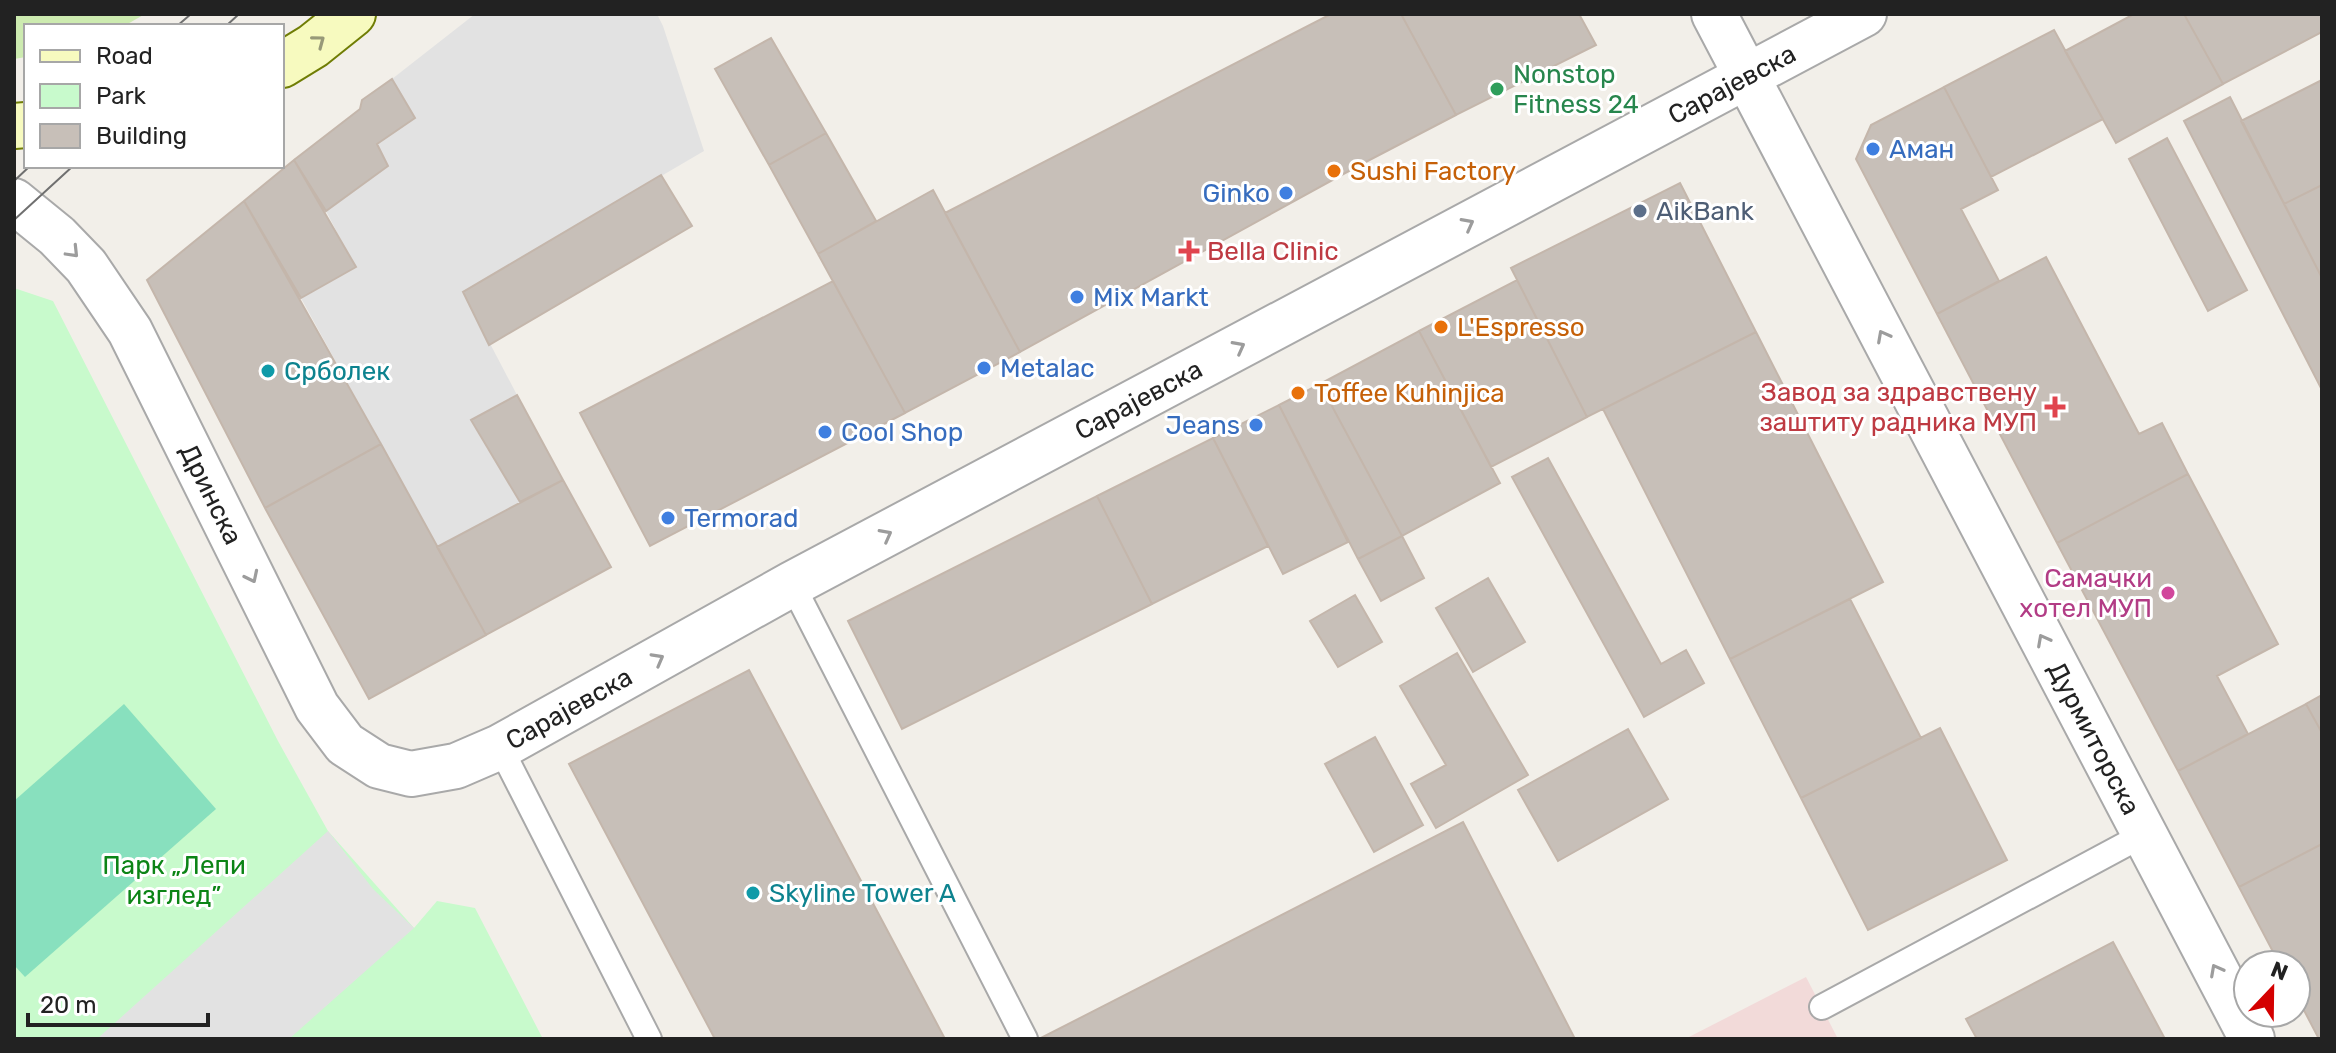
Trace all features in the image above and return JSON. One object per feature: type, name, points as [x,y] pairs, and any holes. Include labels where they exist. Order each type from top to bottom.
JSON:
[{"type":"main road","points":[[284,64],[313,46],[353,14]]},
{"type":"street","name":"Дурмиторска","points":[[1714,14],[2252,1039]]},
{"type":"street","name":"Сарајевска","points":[[411,774],[456,766],[500,747],[792,584],[1864,14]]},
{"type":"street","name":"Дринска","points":[[14,201],[57,236],[86,266],[130,331],[317,707],[345,744],[379,766],[411,774]]},
{"type":"lane","points":[[792,584],[1025,1039]]},
{"type":"lane","points":[[500,747],[649,1039]]},
{"type":"lane","points":[[1822,1007],[2145,834]]},
{"type":"shaded area","points":[[475,14],[657,14],[704,151],[463,292],[517,395],[471,421],[520,502],[437,547],[301,298],[355,267],[326,211],[387,166],[377,144],[415,118],[392,79]]},
{"type":"shaded area","points":[[328,831],[373,889],[414,928],[289,1039],[97,1039]]},
{"type":"shaded area","points":[[1806,977],[1838,1039],[1685,1039]]},
{"type":"green space","points":[[14,14],[145,14],[128,24],[24,24],[24,57],[14,59]]},
{"type":"green space","name":"Парк „Лепи изглед”","points":[[14,288],[53,301],[278,741],[328,831],[414,928],[437,901],[475,908],[543,1039],[14,1039]]},
{"type":"green space","points":[[124,704],[216,809],[25,977],[14,965],[14,801]]},
{"type":"building","points":[[1331,14],[1401,14],[1456,115],[1020,352],[945,213]]},
{"type":"building","points":[[1401,14],[1579,14],[1596,45],[1456,115]]},
{"type":"building","points":[[2134,14],[2184,14],[2223,84],[2116,143],[2065,51]]},
{"type":"building","points":[[2184,14],[2322,14],[2322,32],[2223,84]]},
{"type":"building","points":[[2054,30],[2103,119],[1991,177],[1944,87]]},
{"type":"building","points":[[771,38],[826,133],[769,165],[715,69]]},
{"type":"building","points":[[392,79],[415,118],[377,144],[388,166],[326,211],[294,160],[360,109],[362,100]]},
{"type":"building","points":[[2322,80],[2322,185],[2284,204],[2241,121]]},
{"type":"building","points":[[1944,87],[1998,190],[1961,209],[1999,281],[1937,314],[1856,159],[1871,125]]},
{"type":"building","points":[[2230,97],[2322,278],[2322,390],[2184,121]]},
{"type":"building","points":[[826,133],[876,221],[818,254],[769,165]]},
{"type":"building","points":[[2167,138],[2247,290],[2208,311],[2129,159]]},
{"type":"building","points":[[294,160],[356,267],[301,298],[244,201]]},
{"type":"building","points":[[661,175],[692,226],[489,345],[463,292]]},
{"type":"building","points":[[1680,183],[1756,332],[1587,417],[1511,268]]},
{"type":"building","points":[[2322,185],[2322,278],[2284,204]]},
{"type":"building","points":[[933,190],[1020,352],[905,413],[818,254]]},
{"type":"building","name":"Срболек","points":[[244,201],[381,444],[265,508],[147,280]]},
{"type":"building","name":"Завод за здравствену заштиту радника МУП","points":[[2046,257],[2139,434],[2162,423],[2188,474],[2057,543],[1937,314]]},
{"type":"building","points":[[1517,280],[1587,417],[1491,467],[1419,331]]},
{"type":"building","points":[[833,281],[905,413],[650,546],[580,413]]},
{"type":"building","points":[[1419,331],[1500,483],[1402,536],[1320,384]]},
{"type":"building","points":[[1756,332],[1883,582],[1730,659],[1603,409]]},
{"type":"building","points":[[1320,384],[1402,536],[1358,559],[1279,405]]},
{"type":"building","points":[[517,395],[563,480],[520,502],[471,420]]},
{"type":"building","points":[[1279,405],[1348,542],[1283,574],[1213,438]]},
{"type":"building","points":[[1213,438],[1268,546],[1152,604],[1097,496]]},
{"type":"building","points":[[381,444],[486,635],[369,699],[265,508]]},
{"type":"building","points":[[1548,458],[1661,664],[1686,650],[1704,683],[1644,717],[1512,477]]},
{"type":"building","name":"Самачки хотел МУП","points":[[2188,474],[2278,644],[2217,676],[2248,734],[2178,771],[2057,543]]},
{"type":"building","points":[[563,480],[611,567],[486,635],[437,547]]},
{"type":"building","points":[[1097,496],[1152,604],[902,729],[848,621]]},
{"type":"building","points":[[1402,536],[1424,578],[1381,601],[1358,559]]},
{"type":"building","points":[[1488,578],[1525,642],[1473,672],[1436,608]]},
{"type":"building","points":[[1355,595],[1382,642],[1338,667],[1310,621]]},
{"type":"building","points":[[1850,599],[1921,738],[1801,798],[1730,659]]},
{"type":"building","points":[[1457,653],[1528,775],[1436,828],[1411,784],[1446,765],[1400,686]]},
{"type":"building","name":"Skyline Tower A","points":[[749,670],[945,1039],[715,1039],[569,764]]},
{"type":"building","points":[[2322,695],[2322,733],[2306,704]]},
{"type":"building","points":[[2306,704],[2322,733],[2322,844],[2239,887],[2178,771]]},
{"type":"building","points":[[1940,728],[2007,860],[1868,930],[1801,798]]},
{"type":"building","points":[[1628,729],[1668,799],[1558,861],[1518,790]]},
{"type":"building","points":[[1375,737],[1423,825],[1374,852],[1325,764]]},
{"type":"building","points":[[1463,822],[1575,1039],[1039,1039]]},
{"type":"building","points":[[2322,844],[2322,1039],[2319,1039],[2312,1026],[2312,949],[2272,949],[2239,887]]},
{"type":"building","points":[[2113,942],[2165,1039],[1977,1039],[1966,1019]]},
{"type":"tram line","points":[[179,24],[191,14]]},
{"type":"tram line","points":[[228,24],[239,14]]},
{"type":"tram line","points":[[14,181],[28,168]]},
{"type":"tram line","points":[[14,220],[71,168]]},
{"type":"place","name":"Nonstop Fitness 24","points":[[1497,89]]},
{"type":"place","name":"Аман","points":[[1873,149]]},
{"type":"place","name":"Sushi Factory","points":[[1334,171]]},
{"type":"place","name":"Ginko","points":[[1286,193]]},
{"type":"place","name":"AikBank","points":[[1640,211]]},
{"type":"place","name":"Bella Clinic","points":[[1189,251]]},
{"type":"place","name":"Mix Markt","points":[[1077,297]]},
{"type":"place","name":"L'Espresso","points":[[1441,327]]},
{"type":"place","name":"Metalac","points":[[984,368]]},
{"type":"place","name":"Срболек","points":[[268,371]]},
{"type":"place","name":"Toffee Kuhinjica","points":[[1298,393]]},
{"type":"place","name":"Завод за здравствену заштиту радника МУП","points":[[2055,407]]},
{"type":"place","name":"Jeans","points":[[1256,425]]},
{"type":"place","name":"Cool Shop","points":[[825,432]]},
{"type":"place","name":"Termorad","points":[[668,518]]},
{"type":"place","name":"Самачки хотел МУП","points":[[2168,593]]},
{"type":"place","name":"Skyline Tower A","points":[[753,893]]}]
